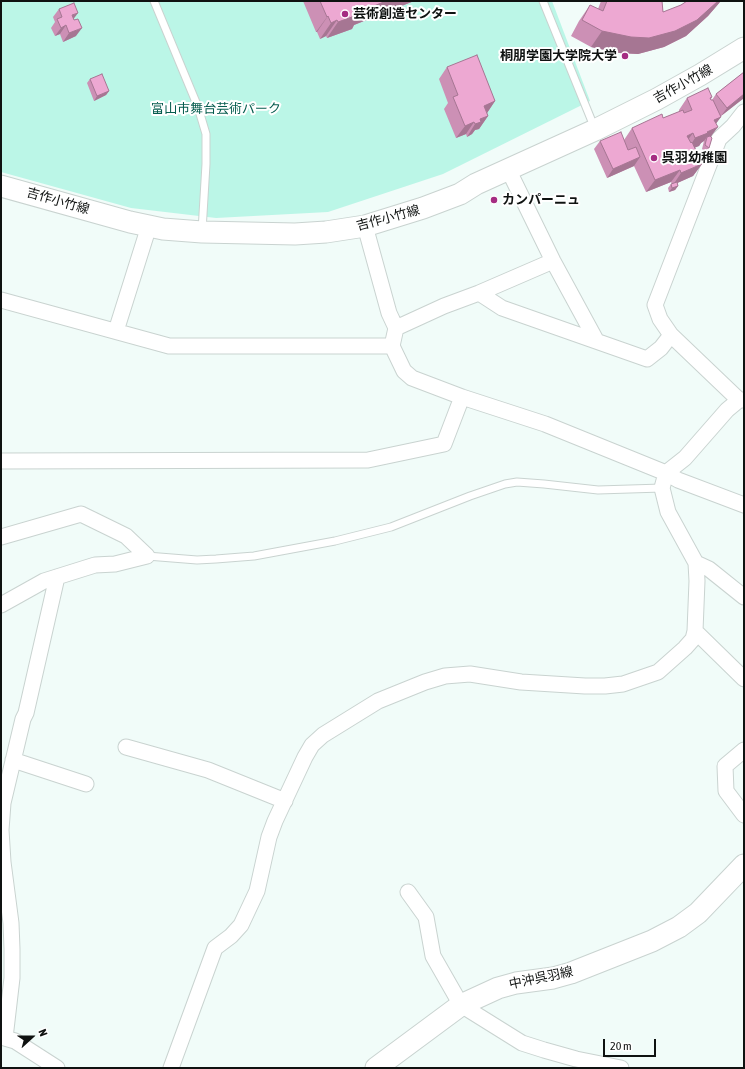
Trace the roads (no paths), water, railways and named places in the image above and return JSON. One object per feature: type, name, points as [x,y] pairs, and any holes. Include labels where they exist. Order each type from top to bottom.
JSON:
[{"type":"main road","name":"吉作小竹線","points":[[1,186],[148,226],[202,232],[295,234],[326,232],[365,226],[423,208],[460,194],[476,184],[595,130],[694,78],[744,48]]},
{"type":"main road","name":"中沖呉羽線","points":[[376,1068],[461,1005],[498,988],[516,983],[570,974],[652,941],[678,927],[698,913],[744,865]]},
{"type":"street","points":[[171,1068],[215,948],[231,936],[241,925],[257,891],[269,837],[305,757],[312,745],[323,736],[366,708],[406,689],[445,676],[470,674],[521,682],[585,686],[623,684],[658,672],[693,639],[695,632],[697,581],[696,563],[668,512],[662,488],[666,473],[685,458],[727,410],[741,400],[671,335],[660,319],[655,305],[719,139],[738,123],[744,112]]},
{"type":"street","points":[[508,169],[553,261],[596,340]]},
{"type":"street","points":[[116,331],[148,226]]},
{"type":"street","points":[[365,226],[389,313],[396,328],[392,346],[404,371],[412,378],[462,397],[545,424],[666,473],[678,480],[744,504]]},
{"type":"street","points":[[396,328],[444,306],[479,293],[553,261]]},
{"type":"street","points":[[479,293],[502,308],[647,358],[661,348],[671,335]]},
{"type":"street","points":[[1,300],[169,346],[392,346]]},
{"type":"street","points":[[1,461],[368,460],[444,444],[462,397]]},
{"type":"street","points":[[1,537],[81,514],[126,536],[147,556]]},
{"type":"street","points":[[1,605],[44,581],[96,565],[114,564],[147,556]]},
{"type":"street","points":[[696,563],[709,569],[744,596]]},
{"type":"street","points":[[57,577],[26,713],[12,760],[3,803],[1,830],[3,862],[11,923],[12,949],[12,978],[3,1038],[15,1041],[57,1068]]},
{"type":"street","points":[[695,632],[744,679]]},
{"type":"street","points":[[126,747],[208,770],[285,801]]},
{"type":"street","points":[[744,750],[726,766],[726,791],[744,816]]},
{"type":"street","points":[[12,760],[86,784]]},
{"type":"street","points":[[408,892],[426,917],[433,956],[461,1005],[522,1043],[570,1057],[621,1068]]},
{"type":"lane","points":[[154,1],[198,108],[206,134],[206,164],[202,232]]},
{"type":"lane","points":[[543,1],[595,130]]},
{"type":"lane","points":[[147,556],[197,560],[254,556],[335,541],[391,527],[470,496],[505,484],[517,482],[598,490],[662,488]]},
{"type":"place","name":"芸術創造センター","points":[[345,14]]},
{"type":"place","name":"桐朋学園大学院大学","points":[[625,56]]},
{"type":"place","name":"呉羽幼稚園","points":[[654,158]]},
{"type":"place","name":"カンパーニュ","points":[[494,200]]},
{"type":"park label","name":"富山市舞台芸術パーク","points":[[216,109]]}]
